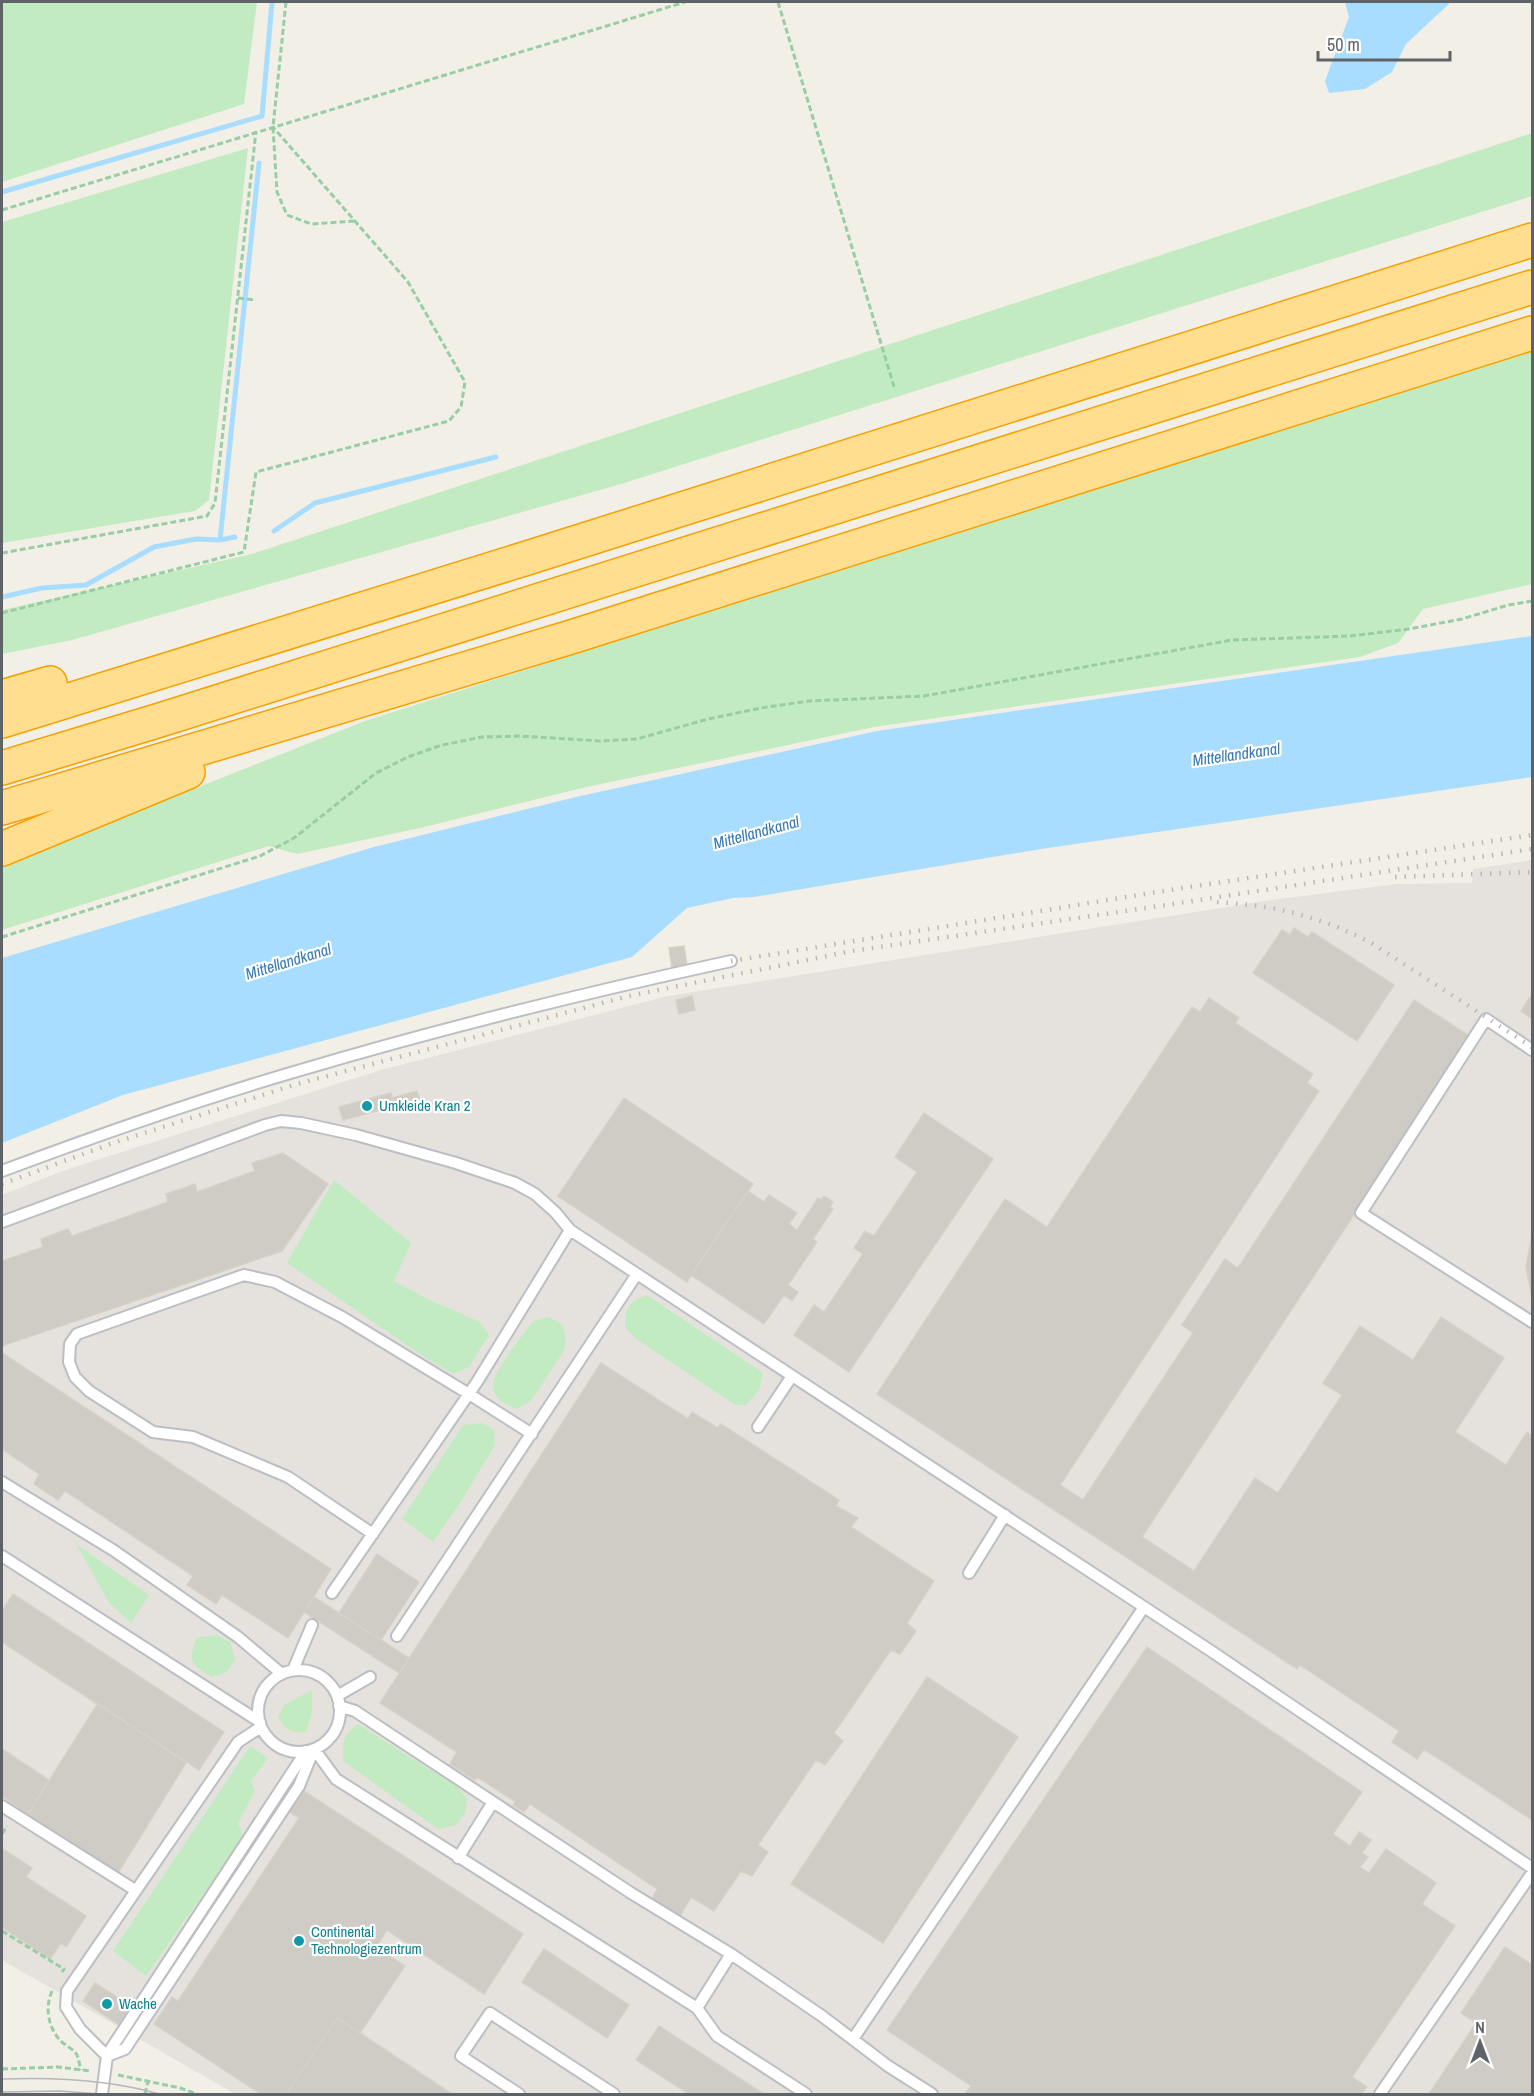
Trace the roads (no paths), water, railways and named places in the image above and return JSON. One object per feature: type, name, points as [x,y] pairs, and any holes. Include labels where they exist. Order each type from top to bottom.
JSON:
[{"type":"highway","points":[[2,721],[525,559],[1533,240]]},
{"type":"highway","points":[[2,768],[1533,287]]},
{"type":"highway","points":[[2,808],[568,638],[1533,332]]},
{"type":"highway","points":[[2,697],[353,595],[525,559]]},
{"type":"highway","points":[[2,849],[219,760],[568,638]]},
{"type":"lane","points":[[2,1171],[111,1130],[294,1072],[509,1013],[731,961]]},
{"type":"lane","points":[[1533,1050],[1486,1019],[1361,1213],[1533,1322]]},
{"type":"lane","points":[[2,1222],[281,1121],[366,1137],[456,1163],[514,1183],[535,1194],[556,1213],[570,1230],[1144,1607],[1533,1868]]},
{"type":"lane","points":[[332,1593],[469,1394],[570,1230]]},
{"type":"lane","points":[[397,1636],[637,1274]]},
{"type":"lane","points":[[373,1534],[288,1477],[193,1437],[153,1432],[89,1391],[75,1377],[69,1362],[70,1344],[77,1334],[244,1275],[275,1282],[342,1317],[531,1434]]},
{"type":"lane","points":[[758,1427],[792,1376]]},
{"type":"lane","points":[[2,1482],[113,1550],[287,1672]]},
{"type":"lane","points":[[969,1574],[1005,1515]]},
{"type":"lane","points":[[2,1558],[260,1724]]},
{"type":"lane","points":[[853,2039],[1144,1607]]},
{"type":"lane","points":[[287,1672],[312,1625]]},
{"type":"lane","points":[[287,1672],[313,1672],[332,1687],[338,1701],[339,1718],[331,1736],[323,1744],[310,1750],[289,1751],[278,1746],[268,1738],[260,1724],[259,1703],[264,1689],[272,1680],[287,1672]]},
{"type":"lane","points":[[338,1701],[370,1677]]},
{"type":"lane","points":[[338,1701],[631,1893],[731,1954],[888,2066],[932,2094]]},
{"type":"lane","points":[[107,2056],[80,2029],[66,2007],[67,1991],[238,1742],[260,1724]]},
{"type":"lane","points":[[310,1750],[336,1779],[697,2008],[717,2036],[806,2094]]},
{"type":"lane","points":[[107,2056],[124,2049],[299,1786],[310,1750]]},
{"type":"lane","points":[[102,2094],[107,2056],[310,1750]]},
{"type":"lane","points":[[458,1858],[494,1802]]},
{"type":"lane","points":[[2,1806],[135,1890]]},
{"type":"lane","points":[[1380,2094],[1533,1873]]},
{"type":"lane","points":[[697,2008],[731,1954]]},
{"type":"lane","points":[[519,2094],[461,2056],[490,2013],[614,2094]]},
{"type":"water","points":[[1345,2],[1451,2],[1406,44],[1392,72],[1365,89],[1329,93],[1325,81],[1349,17]]},
{"type":"water","name":"Mittellandkanal","points":[[1532,636],[1532,777],[1041,849],[754,897],[733,898],[687,908],[632,957],[123,1095],[2,1143],[2,958],[374,847],[576,797],[877,731]]},
{"type":"waterway","points":[[2,192],[262,116],[272,2]]},
{"type":"waterway","points":[[2,597],[42,588],[86,585],[154,547],[196,539],[220,540],[259,163]]},
{"type":"waterway","points":[[274,531],[315,503],[496,457]]},
{"type":"waterway","points":[[220,540],[235,537]]},
{"type":"tram line","points":[[2,2079],[81,2080],[120,2085],[159,2094]]},
{"type":"tram line","points":[[2,2092],[60,2091],[99,2094]]},
{"type":"railway","points":[[731,961],[1170,890],[1532,835]]},
{"type":"railway","points":[[2,1184],[113,1143],[297,1084],[629,996],[852,951],[1532,849]]},
{"type":"railway","points":[[1395,877],[1532,872]]},
{"type":"railway","points":[[1217,902],[1261,906],[1295,913],[1333,925],[1370,942],[1532,1047]]},
{"type":"place","name":"Umkleide Kran 2","points":[[367,1106]]},
{"type":"place","name":"Continental Technologiezentrum","points":[[299,1941]]},
{"type":"place","name":"Wache","points":[[107,2004]]}]
